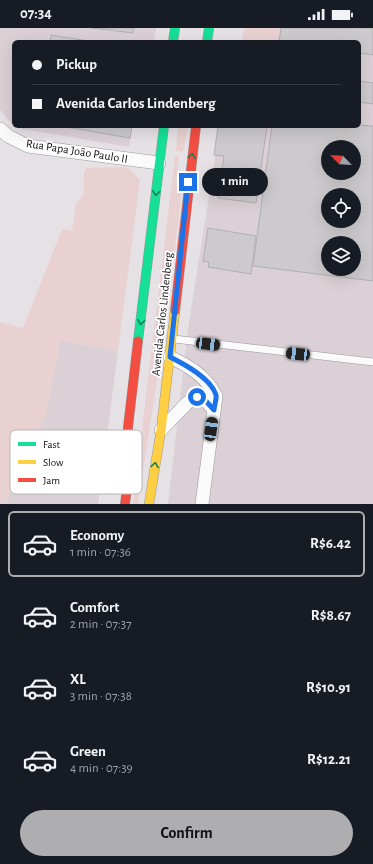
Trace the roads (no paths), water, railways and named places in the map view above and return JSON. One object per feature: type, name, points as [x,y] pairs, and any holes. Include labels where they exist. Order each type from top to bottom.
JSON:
[{"type":"main road","points":[[173,40],[175,28]]},
{"type":"main road","points":[[207,40],[209,28]]},
{"type":"main road","name":"Avenida Carlos Lindenberg","points":[[128,430],[164,128]]},
{"type":"main road","name":"Avenida Carlos Lindenberg","points":[[149,504],[161,430],[196,128]]},
{"type":"street","name":"Rua Papa João Paulo II","points":[[0,129],[8,136],[28,146],[159,163]]},
{"type":"street","points":[[170,357],[192,369],[211,385],[216,396],[202,504]]},
{"type":"street","points":[[161,430],[187,403],[197,397],[205,400],[214,410]]},
{"type":"lane","points":[[172,339],[373,362]]}]
